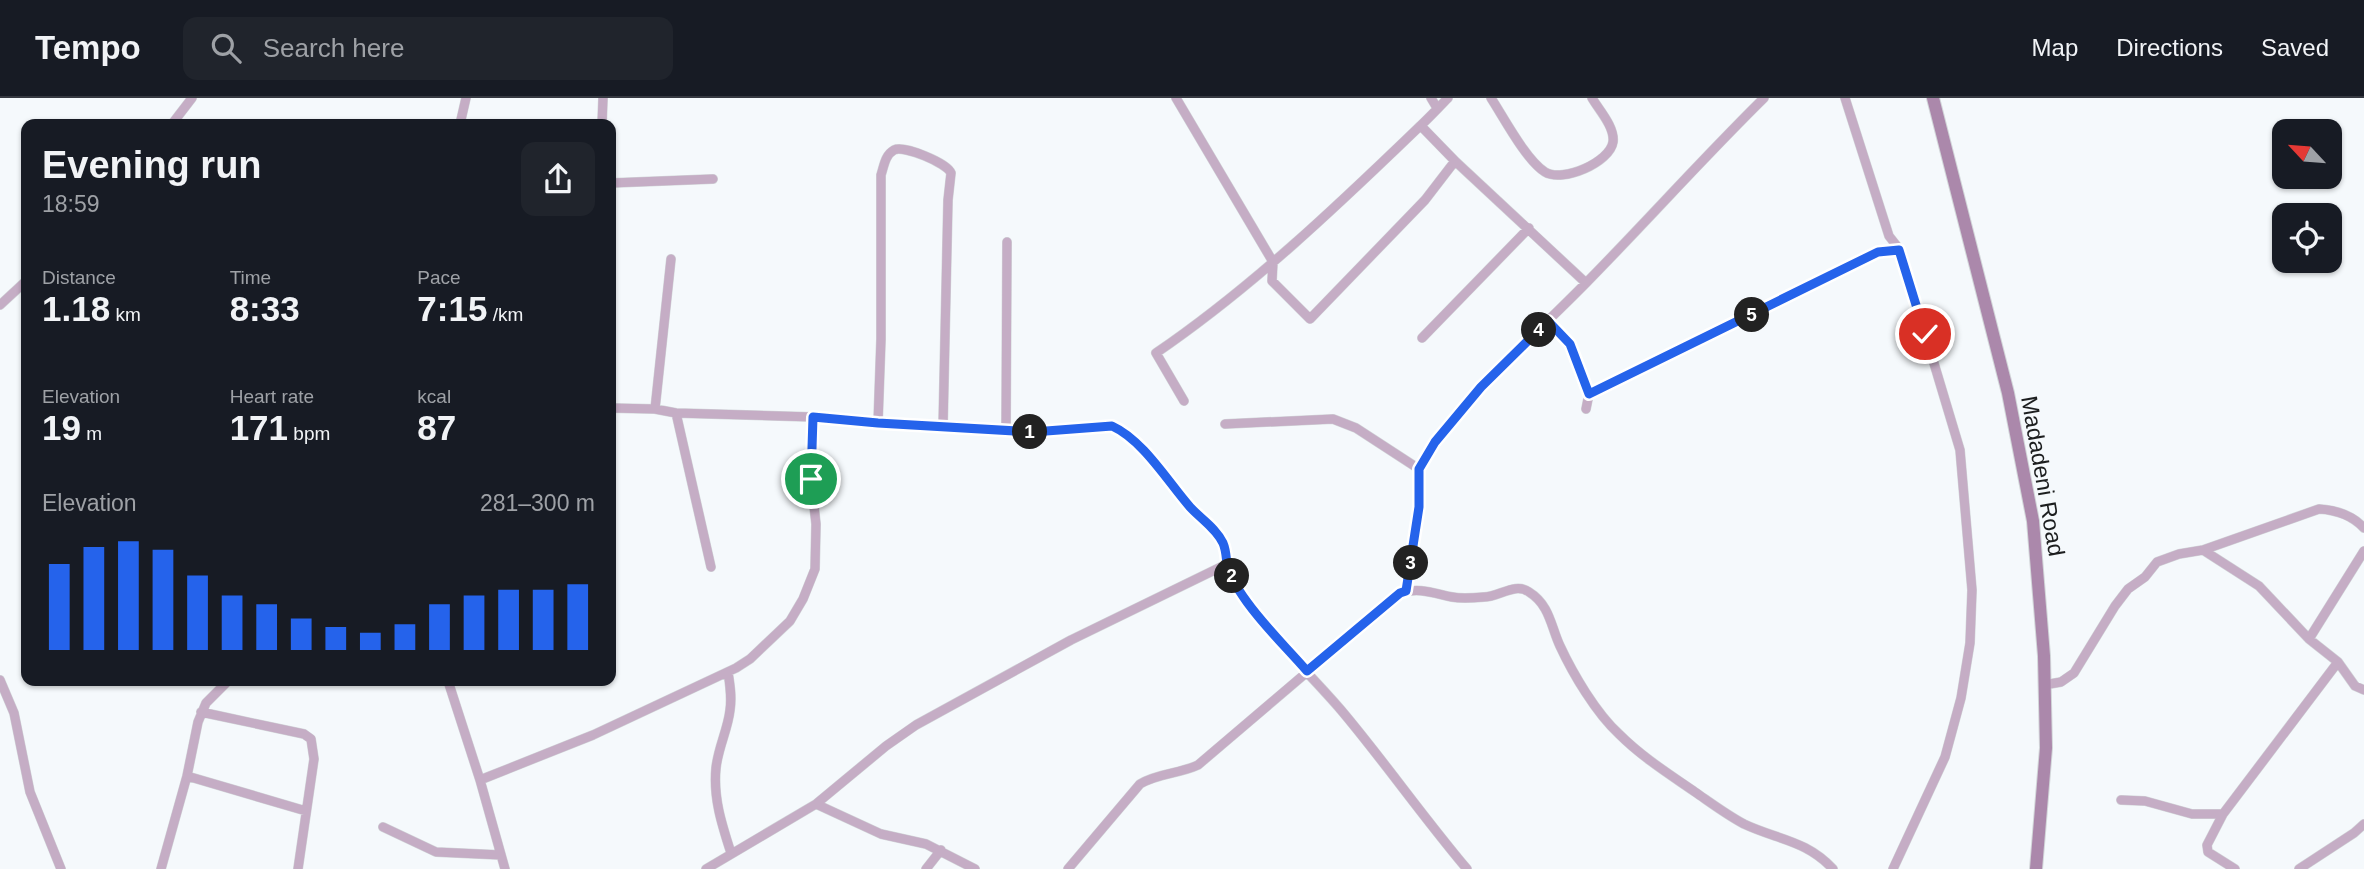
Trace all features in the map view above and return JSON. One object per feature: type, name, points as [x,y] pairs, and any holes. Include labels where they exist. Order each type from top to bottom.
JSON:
[{"type":"street","points":[[176,119],[192,98]]},
{"type":"street","points":[[461,119],[466,98]]},
{"type":"street","points":[[602,119],[603,98]]},
{"type":"street","points":[[1176,98],[1273,262],[1272,281],[1310,319],[1424,200],[1455,161]]},
{"type":"street","points":[[1431,98],[1437,108]]},
{"type":"street","points":[[1184,401],[1156,353],[1205,319],[1273,262],[1448,98]]},
{"type":"street","points":[[1491,98],[1534,163],[1556,176],[1569,175],[1586,168],[1611,147],[1613,140],[1610,128],[1592,98]]},
{"type":"street","points":[[1406,591],[1419,507],[1419,469],[1435,442],[1481,387],[1765,98]]},
{"type":"street","points":[[1845,98],[1889,236],[1899,250],[1960,450],[1972,590],[1970,643],[1962,698],[1945,757],[1893,869]]},
{"type":"street","name":"Madadeni Road","points":[[1933,98],[2008,393],[2033,521],[2045,685],[2046,748],[2036,869]]},
{"type":"street","points":[[1421,126],[1586,283]]},
{"type":"street","points":[[878,423],[881,175],[885,160],[892,151],[899,148],[946,165],[951,173],[948,200],[943,427]]},
{"type":"street","points":[[616,183],[713,179]]},
{"type":"street","points":[[1422,338],[1529,228]]},
{"type":"street","points":[[1878,252],[1889,236]]},
{"type":"street","points":[[1006,430],[1007,242]]},
{"type":"street","points":[[1589,394],[1878,252],[1899,250]]},
{"type":"street","points":[[655,409],[671,259]]},
{"type":"street","points":[[0,305],[21,286]]},
{"type":"street","points":[[1548,321],[1570,344],[1589,394],[1586,410]]},
{"type":"street","points":[[616,408],[655,409],[676,413],[813,417],[1006,430],[1048,431],[1108,425],[1121,430],[1219,537],[1234,580],[1258,616],[1342,712],[1467,869]]},
{"type":"street","points":[[676,413],[711,566]]},
{"type":"street","points":[[480,780],[593,735],[728,672],[750,659],[790,621],[803,599],[815,569],[816,524],[811,479],[813,417]]},
{"type":"street","points":[[1225,424],[1333,419],[1356,428],[1419,469]]},
{"type":"street","points":[[2045,685],[2061,682],[2074,673],[2121,597],[2157,562],[2179,554],[2203,550],[2319,509],[2334,510],[2357,521],[2364,528]]},
{"type":"street","points":[[2203,550],[2259,586],[2309,639],[2338,662],[2355,686],[2364,690]]},
{"type":"street","points":[[2309,639],[2364,551]]},
{"type":"street","points":[[706,869],[816,804],[886,746],[928,719],[1071,640],[1227,564]]},
{"type":"street","points":[[1068,869],[1140,784],[1149,778],[1182,772],[1198,765],[1400,593],[1420,589],[1461,598],[1487,597],[1513,588],[1529,591],[1552,618],[1560,646],[1587,693],[1616,732],[1645,758],[1744,824],[1803,846],[1833,869]]},
{"type":"street","points":[[2235,869],[2211,855],[2207,849],[2223,814],[2338,662]]},
{"type":"street","points":[[728,672],[730,710],[716,768],[715,791],[719,819],[731,853]]},
{"type":"street","points":[[0,680],[14,713],[30,792],[61,869]]},
{"type":"street","points":[[162,869],[201,712],[223,686]]},
{"type":"street","points":[[450,686],[505,869]]},
{"type":"street","points":[[201,712],[304,734],[311,740],[314,759],[298,869]]},
{"type":"street","points":[[187,776],[306,811]]},
{"type":"street","points":[[2121,800],[2145,801],[2192,814],[2223,814]]},
{"type":"street","points":[[816,804],[871,830],[941,850],[975,869]]},
{"type":"street","points":[[2299,869],[2364,824]]},
{"type":"street","points":[[383,827],[436,852],[501,855]]},
{"type":"street","points":[[926,869],[941,850]]},
{"type":"route","points":[[811,479],[813,417],[1033,432],[1112,426],[1121,430],[1150,459],[1219,537],[1224,544],[1227,564],[1246,600],[1307,671],[1400,593],[1406,591],[1419,507],[1419,469],[1435,442],[1481,387],[1548,321],[1570,344],[1589,394],[1878,252],[1899,250],[1925,334]]}]
